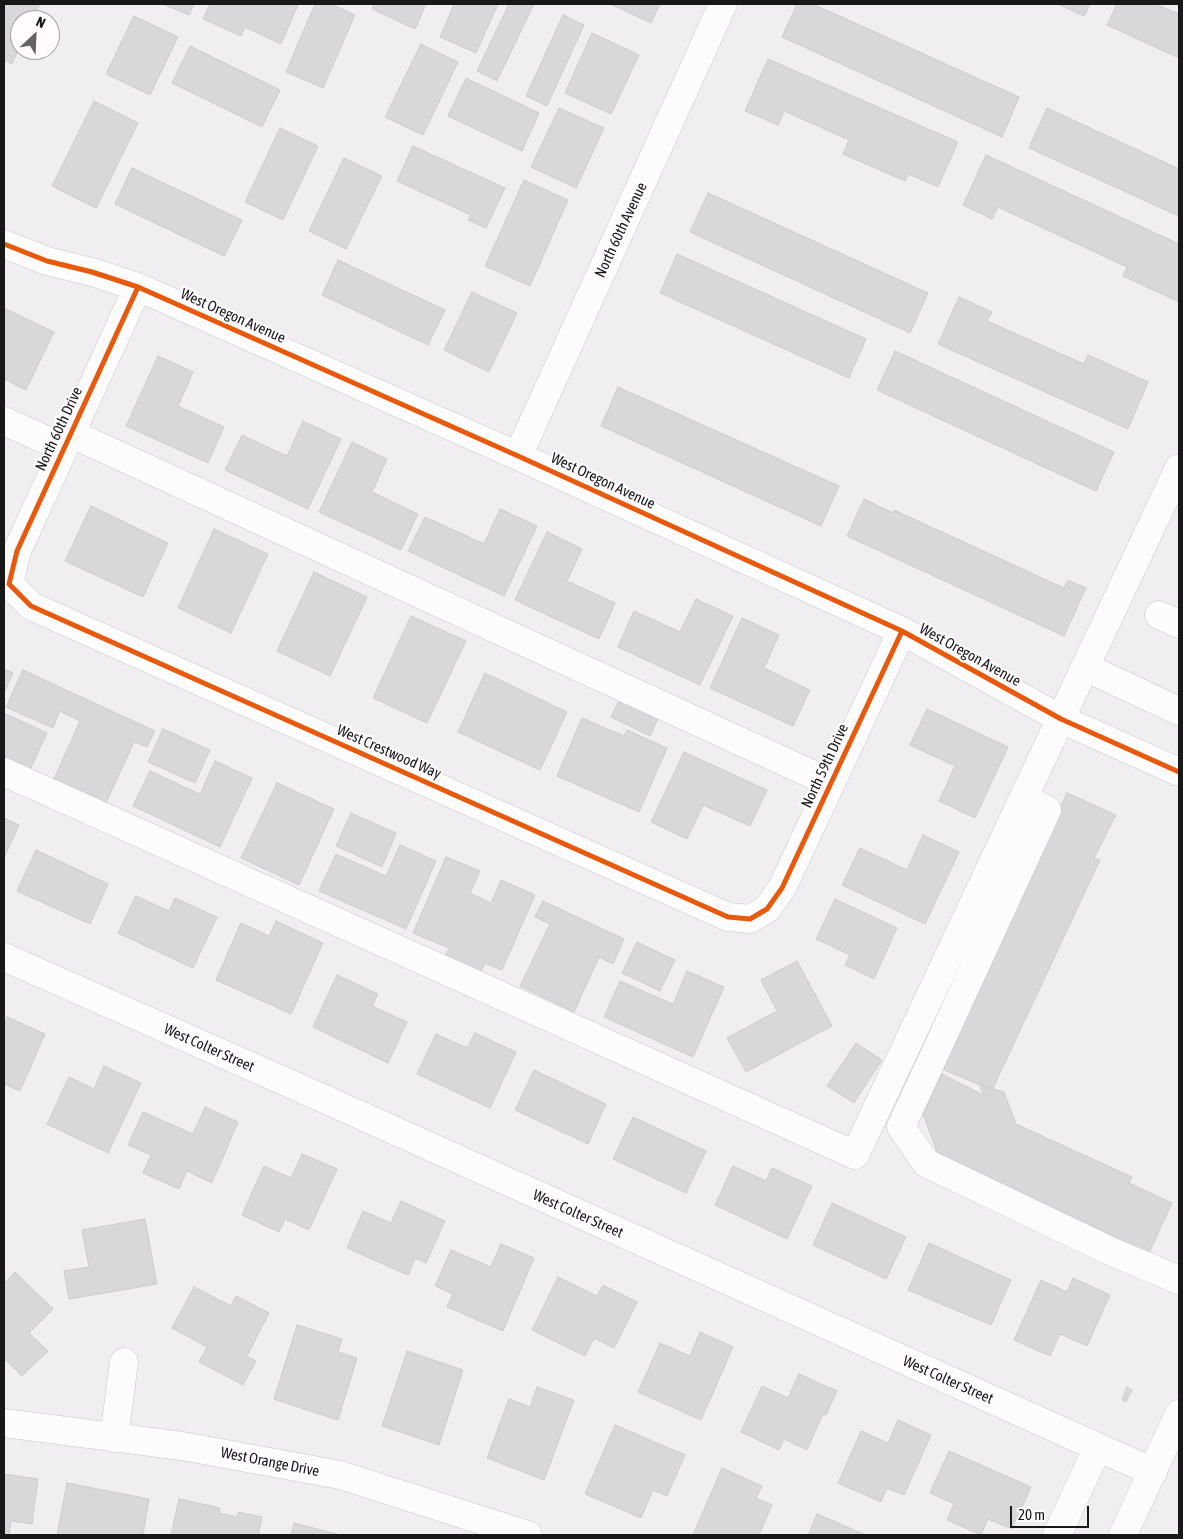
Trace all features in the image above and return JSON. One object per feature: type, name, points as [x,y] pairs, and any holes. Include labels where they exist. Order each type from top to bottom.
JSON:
[{"type":"street","name":"North 60th Avenue","points":[[518,456],[723,4]]},
{"type":"street","name":"West Oregon Avenue","points":[[4,244],[47,261],[92,272],[138,287],[518,456],[902,631],[1061,719],[1179,772]]},
{"type":"street","name":"North 60th Drive","points":[[9,584],[17,551],[138,287]]},
{"type":"street","points":[[4,420],[67,440],[831,783]]},
{"type":"street","points":[[4,772],[855,1155],[1179,468]]},
{"type":"street","name":"West Crestwood Way","points":[[9,584],[32,606],[728,917],[750,920],[766,909]]},
{"type":"street","name":"North 59th Drive","points":[[766,909],[782,888],[902,631]]},
{"type":"street","points":[[1085,667],[1179,711]]},
{"type":"street","points":[[1024,798],[1047,810],[901,1127],[926,1162],[1110,1251],[1179,1280]]},
{"type":"street","name":"West Colter Street","points":[[4,957],[1153,1472]]},
{"type":"street","points":[[114,1438],[124,1362]]},
{"type":"street","points":[[1123,1535],[1179,1414]]},
{"type":"street","name":"West Orange Drive","points":[[4,1423],[182,1446],[340,1475],[528,1535]]},
{"type":"street","points":[[1057,1535],[1098,1447]]},
{"type":"building","points":[[4,4],[40,4],[37,10],[10,10],[10,60],[14,60],[12,64],[4,60]]},
{"type":"building","points":[[163,4],[194,4],[189,15]]},
{"type":"building","points":[[210,4],[298,5],[281,44],[245,27],[241,36],[203,19]]},
{"type":"building","points":[[315,4],[331,4],[355,15],[323,88],[286,72]]},
{"type":"building","points":[[374,4],[426,4],[415,29],[372,9]]},
{"type":"building","points":[[454,4],[498,4],[476,53],[440,37]]},
{"type":"building","points":[[509,4],[534,4],[497,81],[477,71]]},
{"type":"building","points":[[610,4],[660,4],[651,23]]},
{"type":"building","points":[[797,4],[813,4],[1019,97],[1002,137],[782,37]]},
{"type":"building","points":[[1057,4],[1090,4],[1084,16]]},
{"type":"building","points":[[1117,4],[1156,4],[1179,14],[1179,58],[1107,25]]},
{"type":"building","points":[[563,15],[584,25],[547,106],[526,96]]},
{"type":"building","points":[[134,16],[178,37],[150,95],[106,74]]},
{"type":"building","points":[[592,33],[639,55],[611,114],[565,93]]},
{"type":"building","points":[[421,44],[458,62],[423,135],[385,117]]},
{"type":"building","points":[[190,46],[280,90],[262,127],[172,83]]},
{"type":"building","points":[[768,59],[958,142],[938,187],[908,174],[905,181],[843,154],[849,140],[784,111],[778,125],[745,111]]},
{"type":"building","points":[[466,78],[539,113],[522,151],[448,116]]},
{"type":"building","points":[[94,101],[138,123],[96,208],[52,186]]},
{"type":"building","points":[[559,108],[604,128],[576,188],[531,167]]},
{"type":"building","points":[[1047,108],[1179,169],[1179,216],[1029,148]]},
{"type":"building","points":[[280,128],[318,146],[283,220],[245,202]]},
{"type":"building","points":[[413,146],[505,188],[486,228],[468,220],[471,215],[397,181]]},
{"type":"building","points":[[986,155],[1179,244],[1179,302],[1123,276],[1127,267],[998,207],[992,219],[963,205]]},
{"type":"building","points":[[344,158],[382,176],[346,249],[309,231]]},
{"type":"building","points":[[132,168],[242,220],[224,256],[115,204]]},
{"type":"building","points":[[524,180],[568,200],[530,286],[485,266]]},
{"type":"building","points":[[708,193],[928,293],[910,333],[690,232]]},
{"type":"building","points":[[677,254],[866,339],[849,378],[660,293]]},
{"type":"building","points":[[338,260],[445,310],[428,345],[322,295]]},
{"type":"building","points":[[472,292],[517,313],[489,372],[444,350]]},
{"type":"building","points":[[959,297],[992,312],[987,321],[1084,364],[1088,355],[1148,382],[1128,429],[938,344]]},
{"type":"building","points":[[4,308],[54,332],[26,390],[4,379]]},
{"type":"building","points":[[895,351],[1114,452],[1096,491],[877,390]]},
{"type":"building","points":[[158,356],[193,372],[178,406],[224,427],[208,463],[126,426]]},
{"type":"building","points":[[618,387],[839,486],[821,526],[601,426]]},
{"type":"building","points":[[303,421],[341,439],[308,509],[225,470],[242,435],[287,456]]},
{"type":"building","points":[[352,442],[387,459],[372,492],[418,514],[401,550],[319,512]]},
{"type":"building","points":[[864,499],[893,513],[894,510],[1064,588],[1068,580],[1086,588],[1064,636],[847,536]]},
{"type":"building","points":[[91,506],[168,543],[143,597],[65,561]]},
{"type":"building","points":[[500,509],[537,526],[504,596],[408,551],[425,517],[484,544]]},
{"type":"building","points":[[214,529],[268,554],[231,633],[178,608]]},
{"type":"building","points":[[547,532],[582,549],[567,581],[615,603],[599,639],[515,600]]},
{"type":"building","points":[[314,572],[367,597],[330,676],[277,651]]},
{"type":"building","points":[[696,599],[733,616],[700,685],[618,647],[634,611],[680,632]]},
{"type":"building","points":[[411,616],[466,641],[427,723],[373,698]]},
{"type":"building","points":[[742,618],[779,635],[764,668],[810,690],[793,726],[710,688]]},
{"type":"building","points":[[4,669],[13,673],[4,693]]},
{"type":"building","points":[[23,670],[155,731],[147,747],[134,742],[106,803],[54,779],[80,721],[60,711],[53,728],[6,707]]},
{"type":"building","points":[[485,673],[567,712],[540,770],[458,732]]},
{"type":"building","points":[[620,698],[659,716],[650,736],[611,717]]},
{"type":"building","points":[[927,709],[1008,747],[975,818],[939,801],[955,766],[910,745]]},
{"type":"building","points":[[4,713],[47,733],[30,770],[4,757]]},
{"type":"building","points":[[582,718],[624,736],[627,730],[667,748],[639,812],[557,776]]},
{"type":"building","points":[[163,729],[210,750],[195,783],[148,762]]},
{"type":"building","points":[[684,752],[767,790],[750,826],[703,805],[687,839],[651,822]]},
{"type":"building","points":[[215,761],[252,778],[220,847],[133,806],[150,771],[200,794]]},
{"type":"building","points":[[277,783],[334,809],[299,885],[241,858]]},
{"type":"building","points":[[1067,793],[1116,815],[1094,858],[1100,860],[992,1090],[937,1067]]},
{"type":"building","points":[[351,813],[396,833],[382,867],[336,846]]},
{"type":"building","points":[[4,818],[19,825],[4,858]]},
{"type":"building","points":[[923,835],[959,852],[925,924],[842,885],[860,848],[907,870]]},
{"type":"building","points":[[400,845],[436,861],[406,929],[319,891],[336,854],[386,876]]},
{"type":"building","points":[[36,850],[108,884],[90,924],[17,891]]},
{"type":"building","points":[[446,857],[480,871],[470,893],[491,903],[501,880],[535,895],[502,970],[485,963],[479,977],[443,961],[449,948],[413,933]]},
{"type":"building","points":[[136,896],[169,911],[175,898],[217,917],[193,968],[118,933]]},
{"type":"building","points":[[835,899],[897,928],[874,979],[845,965],[850,955],[816,939]]},
{"type":"building","points":[[543,901],[624,939],[613,964],[599,957],[574,1012],[520,986],[550,924],[535,917]]},
{"type":"building","points":[[276,921],[323,943],[291,1014],[216,980],[241,923],[269,936]]},
{"type":"building","points":[[637,942],[675,960],[660,991],[622,973]]},
{"type":"building","points":[[797,961],[832,1026],[746,1072],[727,1038],[777,1011],[761,980]]},
{"type":"building","points":[[687,971],[724,987],[693,1057],[604,1017],[620,981],[673,1004]]},
{"type":"building","points":[[337,975],[378,994],[372,1006],[407,1022],[388,1063],[313,1027]]},
{"type":"building","points":[[7,1017],[45,1034],[20,1091],[4,1084],[4,1025]]},
{"type":"building","points":[[475,1033],[516,1052],[490,1108],[417,1074],[436,1034],[467,1048]]},
{"type":"building","points":[[856,1043],[882,1060],[854,1103],[827,1086]]},
{"type":"building","points":[[104,1066],[141,1083],[108,1153],[47,1124],[69,1077],[94,1089]]},
{"type":"building","points":[[534,1070],[606,1104],[588,1144],[515,1110]]},
{"type":"building","points":[[942,1074],[983,1095],[980,1085],[1004,1092],[1016,1124],[1132,1177],[1129,1183],[1172,1203],[1149,1253],[937,1152],[923,1114]]},
{"type":"building","points":[[205,1107],[238,1122],[212,1183],[187,1171],[179,1189],[143,1173],[151,1155],[128,1145],[143,1112],[193,1134]]},
{"type":"building","points":[[633,1117],[706,1151],[686,1193],[613,1159]]},
{"type":"building","points":[[302,1154],[337,1169],[309,1230],[285,1219],[279,1232],[242,1215],[264,1166],[291,1178]]},
{"type":"building","points":[[733,1166],[766,1181],[772,1168],[812,1186],[787,1239],[715,1205]]},
{"type":"building","points":[[401,1201],[445,1221],[426,1263],[415,1258],[408,1275],[347,1248],[363,1211],[391,1223]]},
{"type":"building","points":[[832,1203],[906,1237],[886,1279],[813,1245]]},
{"type":"building","points":[[145,1219],[157,1284],[69,1299],[64,1271],[89,1267],[82,1230]]},
{"type":"building","points":[[929,1243],[1011,1280],[991,1325],[908,1290]]},
{"type":"building","points":[[501,1244],[534,1258],[503,1331],[447,1307],[453,1294],[435,1286],[451,1250],[491,1267]]},
{"type":"building","points":[[15,1272],[53,1309],[29,1333],[48,1351],[22,1376],[4,1358],[4,1284]]},
{"type":"building","points":[[558,1277],[597,1296],[603,1285],[637,1302],[614,1348],[594,1338],[585,1356],[532,1330]]},
{"type":"building","points":[[1073,1278],[1110,1295],[1087,1346],[1060,1334],[1050,1356],[1014,1340],[1041,1280],[1067,1292]]},
{"type":"building","points":[[194,1287],[231,1306],[236,1296],[269,1313],[247,1356],[256,1361],[243,1385],[199,1362],[207,1347],[172,1328]]},
{"type":"building","points":[[297,1325],[342,1339],[338,1352],[357,1358],[338,1420],[274,1399]]},
{"type":"building","points":[[700,1332],[733,1347],[701,1420],[638,1392],[660,1343],[690,1356]]},
{"type":"building","points":[[407,1351],[463,1370],[439,1445],[382,1426]]},
{"type":"building","points":[[799,1374],[837,1391],[826,1415],[823,1414],[807,1450],[784,1439],[779,1450],[741,1432],[762,1386],[788,1398]]},
{"type":"building","points":[[537,1387],[574,1400],[544,1480],[487,1458],[509,1399],[530,1407]]},
{"type":"building","points":[[1127,1387],[1132,1390],[1126,1402],[1122,1400]]},
{"type":"building","points":[[898,1420],[931,1435],[904,1495],[887,1488],[881,1502],[838,1483],[861,1431],[888,1443]]},
{"type":"building","points":[[615,1425],[685,1455],[667,1496],[653,1490],[641,1518],[585,1494]]},
{"type":"building","points":[[949,1451],[1031,1487],[1012,1529],[988,1519],[981,1535],[947,1520],[954,1504],[930,1493]]},
{"type":"building","points":[[722,1468],[762,1486],[756,1498],[772,1505],[759,1535],[693,1535]]},
{"type":"building","points":[[4,1474],[38,1479],[32,1524],[11,1521],[9,1535],[4,1535]]},
{"type":"building","points":[[67,1483],[149,1499],[143,1535],[57,1535]]},
{"type":"building","points":[[179,1499],[220,1508],[219,1513],[237,1517],[238,1512],[262,1517],[258,1535],[171,1535]]},
{"type":"building","points":[[817,1514],[866,1535],[808,1535]]},
{"type":"building","points":[[294,1523],[341,1535],[291,1535]]},
{"type":"cycle path","points":[[4,244],[47,261],[92,272],[138,287],[518,456],[902,631],[1061,719],[1179,772]]},
{"type":"cycle path","points":[[138,287],[17,551],[9,584],[31,606],[728,917],[750,919],[767,909],[782,888],[902,631]]}]
